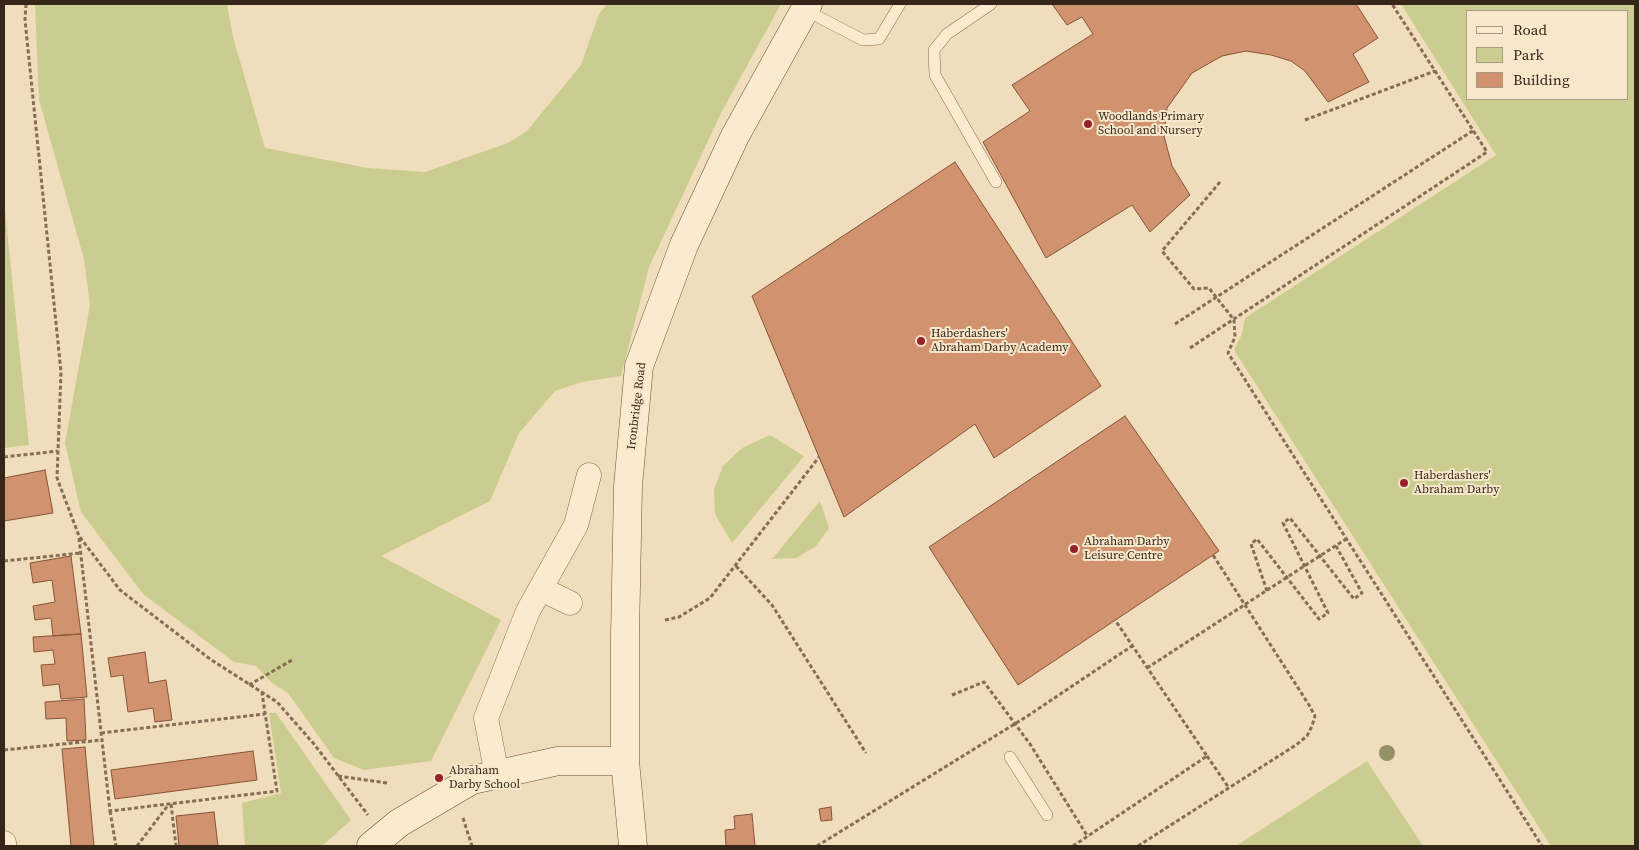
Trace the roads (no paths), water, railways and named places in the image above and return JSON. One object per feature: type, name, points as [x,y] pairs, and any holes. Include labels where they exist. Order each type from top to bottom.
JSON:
[{"type":"main road","name":"Ironbridge Road","points":[[633,846],[625,761],[628,486],[640,366],[684,245],[735,136],[806,7]]},
{"type":"main road","points":[[371,846],[399,823],[472,780],[558,761],[625,761]]},
{"type":"street","points":[[497,775],[486,718],[528,611],[576,525],[589,475]]},
{"type":"street","points":[[540,589],[570,603]]},
{"type":"lane","points":[[806,7],[864,40],[879,39],[900,4]]},
{"type":"lane","points":[[991,4],[947,34],[938,44],[934,50],[934,75],[996,182]]},
{"type":"lane","points":[[1010,757],[1047,814]]},
{"type":"place","name":"Woodlands Primary School and Nursery","points":[[1088,124]]},
{"type":"place","name":"Haberdashers' Abraham Darby Academy","points":[[921,341]]},
{"type":"place","name":"Haberdashers' Abraham Darby","points":[[1404,483]]},
{"type":"place","name":"Abraham Darby Leisure Centre","points":[[1074,549]]},
{"type":"place","name":"Abraham Darby School","points":[[439,778]]}]
